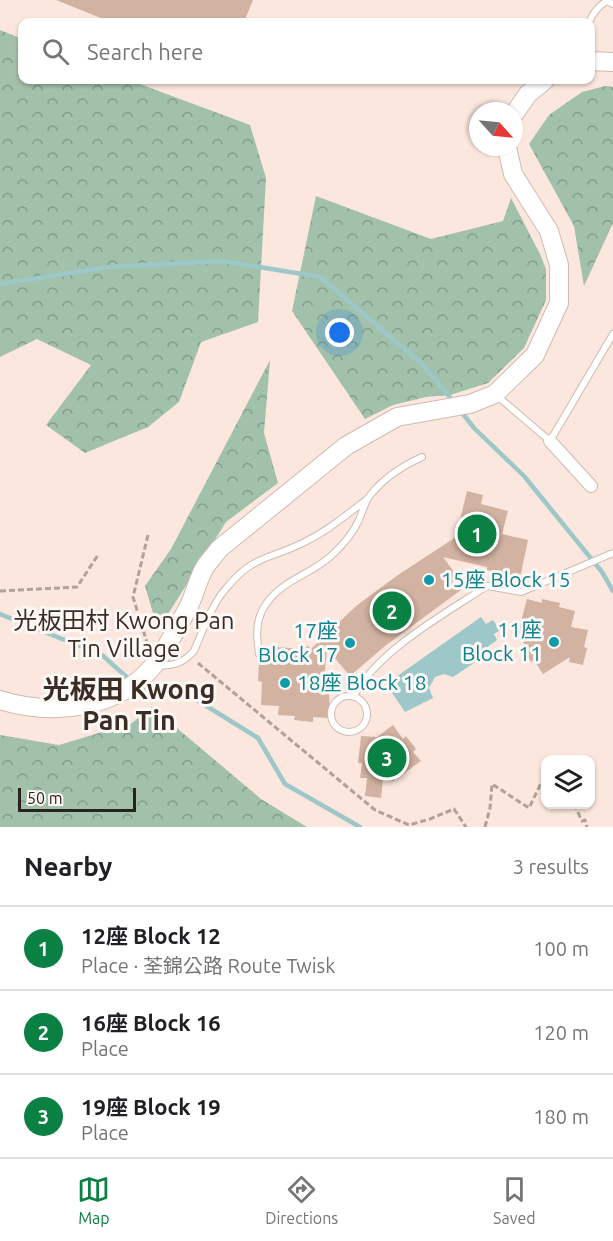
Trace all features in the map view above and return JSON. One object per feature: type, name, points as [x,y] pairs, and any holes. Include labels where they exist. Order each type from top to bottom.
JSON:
[{"type":"main road","points":[[595,61],[613,62]]},
{"type":"main road","points":[[520,102],[540,84]]},
{"type":"main road","points":[[0,700],[44,709],[85,706],[112,696],[136,681],[154,665],[189,605],[205,567],[219,549],[346,446],[397,417],[471,404],[495,394],[535,355],[556,310],[560,265],[554,242],[537,210],[518,183],[509,156]]},
{"type":"street","points":[[550,441],[591,486]]},
{"type":"lane","points":[[591,18],[603,3],[607,1],[613,4]]},
{"type":"lane","points":[[495,394],[550,441],[613,334]]},
{"type":"lane","points":[[154,665],[169,666],[183,662],[194,651],[216,603],[227,586],[242,572],[258,560],[297,546],[333,526],[366,500],[400,467],[422,457]]},
{"type":"lane","points":[[258,654],[256,632],[262,611],[274,592],[330,556],[346,540],[358,521],[366,500]]},
{"type":"lane","points":[[354,696],[364,679],[378,665],[419,632],[487,586],[521,592],[613,553]]},
{"type":"lane","points":[[354,696],[364,704],[367,716],[365,723],[356,731],[343,732],[333,724],[330,712],[336,700],[341,697],[354,696]]},
{"type":"path","points":[[148,535],[133,597],[154,665]]},
{"type":"path","points":[[0,591],[77,587],[98,555]]},
{"type":"path","points":[[189,656],[375,810],[409,825],[454,809],[466,827]]},
{"type":"path","points":[[485,827],[490,808],[492,784],[529,808],[541,783]]},
{"type":"path","points":[[576,809],[582,821],[585,820],[587,827]]},
{"type":"green space","points":[[0,30],[18,37],[18,84],[140,84],[250,125],[266,178],[258,322],[201,342],[179,402],[148,427],[85,453],[46,425],[91,365],[37,339],[0,357]]},
{"type":"green space","points":[[605,86],[613,87],[613,223],[584,286],[574,226],[529,144],[549,115],[582,92]]},
{"type":"green space","points":[[316,196],[431,239],[503,221],[511,198],[546,269],[546,300],[524,348],[488,383],[450,395],[426,397],[393,405],[365,419],[292,311]]},
{"type":"green space","points":[[270,360],[264,433],[278,483],[226,522],[158,630],[145,586],[171,549]]},
{"type":"green space","points":[[152,707],[261,799],[307,827],[0,827],[0,735],[59,745],[132,723]]},
{"type":"water","points":[[481,617],[486,624],[493,620],[500,630],[494,634],[497,640],[483,650],[486,655],[453,677],[444,674],[435,677],[429,688],[433,698],[405,712],[386,684]]},
{"type":"building","points":[[56,0],[253,0],[246,18],[101,18]]},
{"type":"building","points":[[467,491],[483,495],[481,504],[508,511],[502,534],[528,540],[520,578],[487,570],[487,567],[443,557],[465,587],[385,646],[350,676],[327,649],[323,690],[329,691],[330,718],[313,717],[313,722],[294,720],[295,716],[278,715],[279,706],[261,705],[262,682],[258,681],[259,663],[264,663],[264,653],[270,653],[271,649],[275,650],[275,647],[304,649],[308,646],[311,649],[356,606],[456,537]]},
{"type":"building","name":"11座 Block 11","points":[[527,599],[542,603],[542,599],[560,603],[559,607],[575,611],[571,627],[588,630],[583,665],[569,662],[570,657],[543,674],[534,660],[531,662],[522,648],[525,646],[518,633]]},
{"type":"building","points":[[393,725],[403,739],[406,736],[416,749],[413,752],[421,761],[393,781],[383,780],[381,798],[365,796],[367,778],[360,778],[362,763],[358,763],[361,736],[377,737]]},
{"type":"waterway","points":[[0,284],[109,267],[223,261],[320,277],[422,364],[453,401]]},
{"type":"waterway","points":[[460,410],[474,428],[524,476],[602,572],[613,591]]},
{"type":"waterway","points":[[0,614],[102,655],[131,681]]},
{"type":"waterway","points":[[138,687],[192,697],[258,738],[285,784],[360,827]]},
{"type":"place","name":"12座 Block 12","points":[[477,534]]},
{"type":"place","name":"15座 Block 15","points":[[429,580]]},
{"type":"place","name":"16座 Block 16","points":[[392,611]]},
{"type":"place","name":"11座 Block 11","points":[[554,642]]},
{"type":"place","name":"17座 Block 17","points":[[350,643]]},
{"type":"place","name":"18座 Block 18","points":[[285,683]]},
{"type":"place","name":"19座 Block 19","points":[[387,758]]},
{"type":"district","name":"光板田村 Kwong Pan Tin Village","points":[[124,635]]},
{"type":"district","name":"光板田 Kwong Pan Tin","points":[[129,706]]}]
